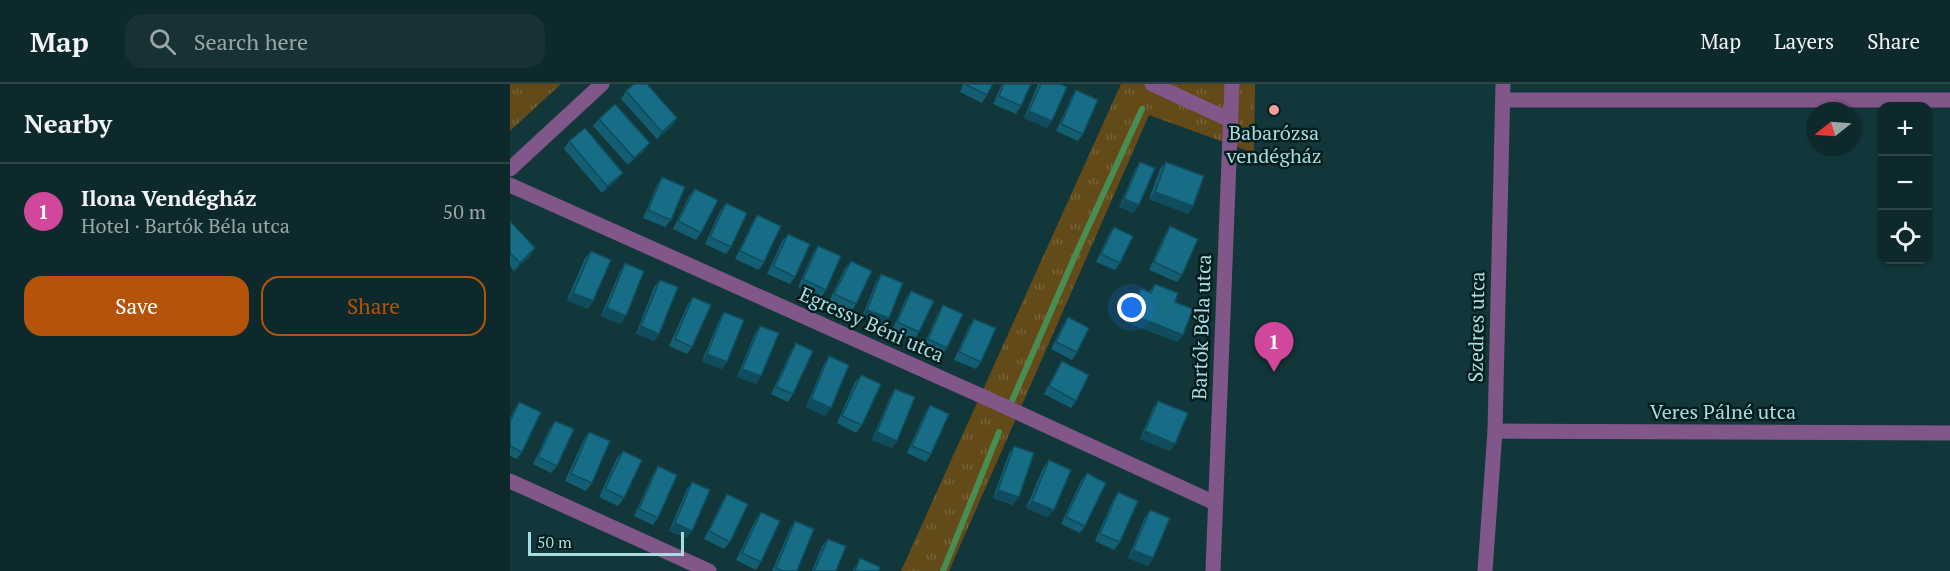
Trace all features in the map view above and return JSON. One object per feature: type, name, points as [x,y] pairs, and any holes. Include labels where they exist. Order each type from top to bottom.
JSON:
[{"type":"street","points":[[510,169],[602,84]]},
{"type":"street","points":[[1152,84],[1230,120]]},
{"type":"street","name":"Bartók Béla utca","points":[[1213,571],[1232,84]]},
{"type":"street","points":[[1503,92],[1950,100]]},
{"type":"street","name":"Szedres utca","points":[[1485,571],[1495,431],[1503,92]]},
{"type":"street","name":"Egressy Béni utca","points":[[510,184],[1215,503]]},
{"type":"street","name":"Veres Pálné utca","points":[[1495,431],[1950,433]]},
{"type":"street","points":[[510,481],[709,571]]},
{"type":"green space","points":[[510,84],[561,84],[510,131]]},
{"type":"green space","points":[[1121,84],[1255,84],[1254,153],[1149,115],[949,571],[901,571]]},
{"type":"building","points":[[634,84],[647,84],[677,118],[662,132],[626,91]]},
{"type":"building","points":[[965,84],[993,84],[987,95]]},
{"type":"building","points":[[1004,84],[1031,84],[1021,106],[999,96]]},
{"type":"building","points":[[1041,84],[1061,84],[1067,87],[1052,121],[1029,111]]},
{"type":"building","points":[[1076,90],[1098,100],[1083,134],[1061,124]]},
{"type":"building","points":[[615,104],[650,143],[634,158],[599,119]]},
{"type":"building","points":[[585,128],[623,173],[607,186],[569,141]]},
{"type":"building","points":[[1140,162],[1155,168],[1139,205],[1124,199]]},
{"type":"building","points":[[1166,162],[1204,176],[1193,206],[1155,192]]},
{"type":"building","points":[[662,177],[685,187],[671,220],[648,210]]},
{"type":"building","points":[[695,189],[718,200],[701,233],[678,221]]},
{"type":"building","points":[[726,203],[747,213],[731,247],[710,237]]},
{"type":"building","points":[[757,215],[781,226],[764,262],[740,251]]},
{"type":"building","points":[[510,221],[535,248],[520,263],[510,253]]},
{"type":"building","points":[[1170,226],[1198,239],[1182,275],[1154,262]]},
{"type":"building","points":[[1114,227],[1133,236],[1120,263],[1101,254]]},
{"type":"building","points":[[788,234],[810,244],[795,277],[773,266]]},
{"type":"building","points":[[818,246],[841,256],[826,290],[803,279]]},
{"type":"building","points":[[591,251],[611,260],[593,301],[573,293]]},
{"type":"building","points":[[851,261],[872,271],[856,304],[834,294]]},
{"type":"building","points":[[625,263],[644,271],[626,316],[607,308]]},
{"type":"building","points":[[881,274],[903,283],[889,318],[867,310]]},
{"type":"building","points":[[660,280],[678,287],[659,334],[641,326]]},
{"type":"building","points":[[1155,284],[1178,293],[1175,302],[1193,309],[1183,335],[1131,314],[1141,289],[1151,293]]},
{"type":"building","points":[[911,291],[934,301],[919,332],[897,322]]},
{"type":"building","points":[[693,297],[711,305],[692,347],[675,339]]},
{"type":"building","points":[[943,305],[963,314],[947,348],[928,339]]},
{"type":"building","points":[[724,312],[744,320],[727,362],[707,354]]},
{"type":"building","points":[[1068,317],[1089,328],[1077,352],[1056,342]]},
{"type":"building","points":[[974,319],[996,328],[981,362],[959,352]]},
{"type":"building","points":[[760,326],[779,333],[761,376],[742,369]]},
{"type":"building","points":[[796,343],[813,351],[793,394],[776,387]]},
{"type":"building","points":[[829,356],[849,365],[831,408],[811,399]]},
{"type":"building","points":[[1062,361],[1089,375],[1076,401],[1049,386]]},
{"type":"building","points":[[861,375],[881,384],[862,425],[842,416]]},
{"type":"building","points":[[895,389],[915,397],[897,441],[877,432]]},
{"type":"building","points":[[1158,401],[1188,413],[1175,444],[1145,431]]},
{"type":"building","points":[[519,402],[541,412],[522,452],[510,446],[510,422]]},
{"type":"building","points":[[930,405],[949,414],[931,454],[912,446]]},
{"type":"building","points":[[555,421],[574,429],[557,466],[538,457]]},
{"type":"building","points":[[589,432],[610,441],[592,483],[571,474]]},
{"type":"building","points":[[1014,446],[1034,453],[1019,497],[998,490]]},
{"type":"building","points":[[623,451],[642,460],[624,498],[605,489]]},
{"type":"building","points":[[1049,460],[1071,470],[1054,510],[1032,501]]},
{"type":"building","points":[[658,466],[677,475],[658,518],[639,509]]},
{"type":"building","points":[[1087,473],[1106,483],[1085,526],[1066,517]]},
{"type":"building","points":[[692,482],[710,490],[692,531],[675,523]]},
{"type":"building","points":[[1118,492],[1138,501],[1120,542],[1100,534]]},
{"type":"building","points":[[727,494],[748,504],[730,542],[709,531]]},
{"type":"building","points":[[1150,510],[1170,518],[1153,558],[1133,550]]},
{"type":"building","points":[[761,512],[780,521],[761,562],[742,553]]},
{"type":"building","points":[[795,521],[814,529],[797,571],[782,571],[776,568]]},
{"type":"building","points":[[828,539],[846,546],[836,571],[814,571]]},
{"type":"building","points":[[860,558],[880,567],[879,571],[855,571]]},
{"type":"waterway","points":[[1012,401],[1142,109]]},
{"type":"waterway","points":[[943,571],[999,432]]},
{"type":"place","name":"Babarózsa vendégház","points":[[1274,110]]},
{"type":"place","name":"Ilona Vendégház","points":[[1274,372]]}]
